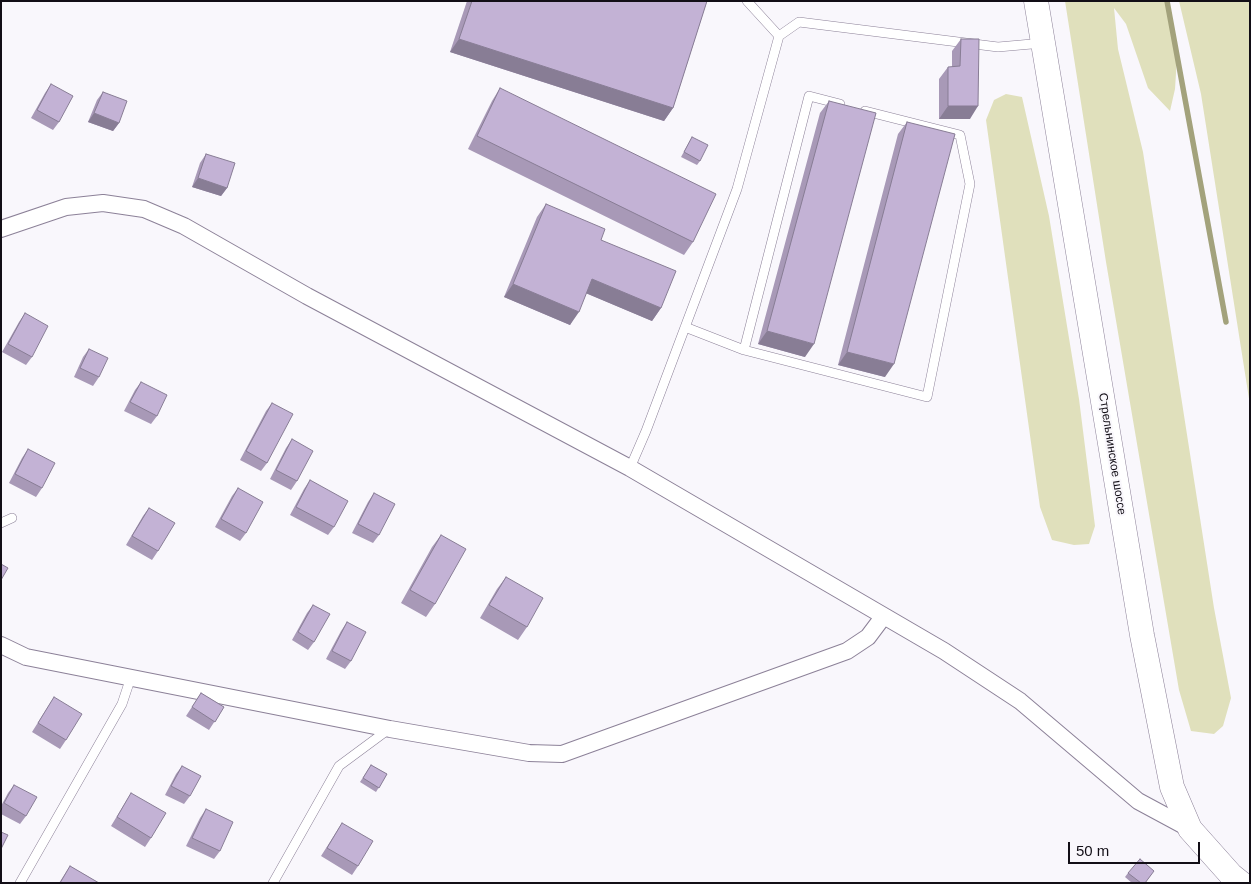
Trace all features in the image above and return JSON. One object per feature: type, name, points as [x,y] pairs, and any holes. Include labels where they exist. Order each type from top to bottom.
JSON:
[{"type":"main road","name":"Стрельнинское шоссе","points":[[1036,1],[1145,653],[1172,787],[1190,829],[1231,876],[1241,883]]},
{"type":"street","points":[[1,229],[66,207],[103,203],[144,208],[184,226],[307,296],[630,468],[944,651],[1020,701],[1138,801],[1190,829]]},
{"type":"street","points":[[1,645],[26,657],[390,729],[529,753],[562,754],[847,651],[868,637],[884,617]]},
{"type":"lane","points":[[747,1],[780,36]]},
{"type":"lane","points":[[630,468],[646,431],[737,188],[780,36],[799,22],[998,47],[1043,43]]},
{"type":"lane","points":[[744,350],[809,96],[846,106]]},
{"type":"lane","points":[[685,327],[744,350],[927,397],[970,184],[960,135],[856,108]]},
{"type":"lane","points":[[1,523],[12,518]]},
{"type":"lane","points":[[20,883],[122,704],[131,677]]},
{"type":"lane","points":[[273,883],[339,766],[390,729]]},
{"type":"green space","points":[[1065,1],[1168,1],[1177,57],[1175,89],[1170,111],[1148,88],[1126,24],[1114,8],[1118,49],[1143,152],[1214,608],[1231,698],[1223,726],[1214,734],[1191,731],[1179,690],[1106,262]]},
{"type":"green space","points":[[1179,1],[1250,1],[1250,405],[1201,94]]},
{"type":"green space","points":[[1006,94],[1022,97],[1049,216],[1079,399],[1095,526],[1089,544],[1074,545],[1052,540],[1040,507],[986,120],[994,100]]},
{"type":"building","points":[[472,1],[707,1],[673,108],[459,39]]},
{"type":"building","points":[[961,39],[979,39],[978,106],[948,106],[948,67],[960,66]]},
{"type":"building","points":[[51,84],[73,96],[59,122],[37,110]]},
{"type":"building","points":[[500,88],[716,194],[693,242],[477,136]]},
{"type":"building","points":[[103,92],[127,101],[119,123],[94,113]]},
{"type":"building","points":[[829,101],[876,113],[814,344],[767,331]]},
{"type":"building","points":[[907,122],[955,134],[894,364],[847,352]]},
{"type":"building","points":[[692,137],[708,145],[700,161],[684,152]]},
{"type":"building","points":[[206,154],[235,163],[227,188],[198,178]]},
{"type":"building","points":[[546,204],[605,229],[601,240],[676,271],[661,308],[592,279],[579,312],[513,284]]},
{"type":"building","points":[[25,313],[48,326],[32,357],[8,344]]},
{"type":"building","points":[[89,349],[108,358],[99,377],[80,368]]},
{"type":"building","points":[[141,382],[167,395],[157,416],[130,402]]},
{"type":"building","points":[[272,403],[293,414],[267,463],[246,451]]},
{"type":"building","points":[[292,439],[313,451],[297,481],[276,470]]},
{"type":"building","points":[[28,449],[55,463],[42,488],[15,474]]},
{"type":"building","points":[[310,480],[348,501],[334,527],[296,507]]},
{"type":"building","points":[[238,488],[263,502],[246,533],[221,519]]},
{"type":"building","points":[[374,493],[395,504],[379,535],[358,524]]},
{"type":"building","points":[[149,508],[175,523],[158,551],[132,536]]},
{"type":"building","points":[[441,535],[466,549],[435,604],[410,590]]},
{"type":"building","points":[[1,564],[8,568],[1,580]]},
{"type":"building","points":[[506,577],[543,598],[527,627],[489,605]]},
{"type":"building","points":[[313,605],[330,614],[314,642],[298,632]]},
{"type":"building","points":[[347,622],[366,632],[351,661],[332,651]]},
{"type":"building","points":[[201,693],[224,707],[215,722],[192,707]]},
{"type":"building","points":[[54,697],[82,714],[66,740],[38,723]]},
{"type":"building","points":[[371,765],[387,774],[379,788],[363,778]]},
{"type":"building","points":[[182,766],[201,776],[190,796],[171,786]]},
{"type":"building","points":[[14,785],[37,797],[26,816],[4,803]]},
{"type":"building","points":[[131,793],[166,813],[151,838],[117,817]]},
{"type":"building","points":[[206,809],[233,822],[220,851],[192,838]]},
{"type":"building","points":[[342,823],[373,841],[358,866],[327,848]]},
{"type":"building","points":[[1,832],[8,835],[1,849]]},
{"type":"building","points":[[1140,859],[1154,871],[1145,883],[1141,883],[1128,873]]},
{"type":"building","points":[[70,866],[99,883],[60,883]]},
{"type":"waterway","points":[[1167,1],[1226,322]]}]
